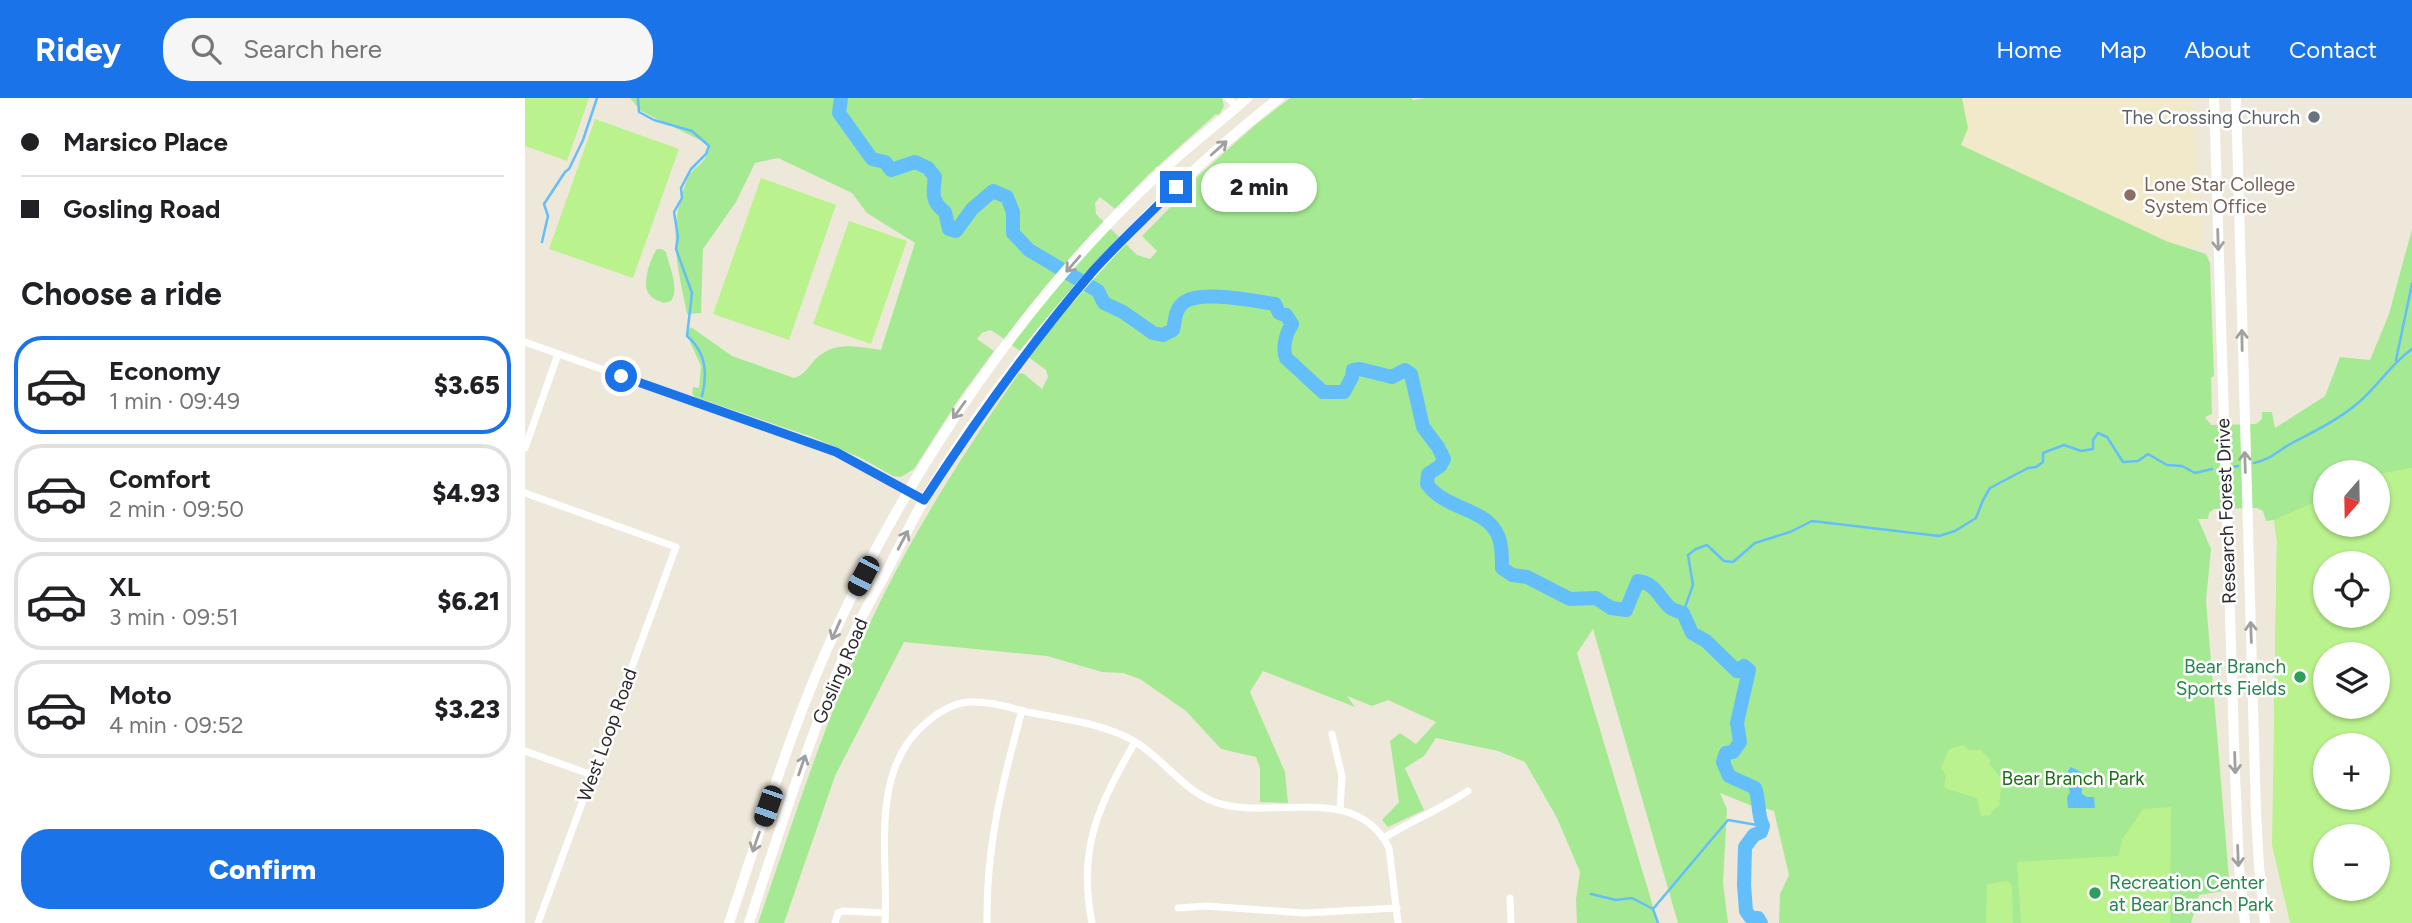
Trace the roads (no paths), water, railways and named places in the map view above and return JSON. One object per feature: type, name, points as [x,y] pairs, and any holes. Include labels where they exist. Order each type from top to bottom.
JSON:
[{"type":"main road","name":"Gosling Road","points":[[729,923],[798,722],[838,624],[908,491],[954,416],[1057,282],[1119,214],[1162,171],[1247,98]]},
{"type":"main road","name":"Gosling Road","points":[[749,923],[810,741],[831,688],[855,632],[924,500],[971,427],[1073,296],[1134,229],[1216,149],[1279,98]]},
{"type":"main road","name":"Research Forest Drive","points":[[2214,98],[2238,867],[2245,923]]},
{"type":"main road","name":"Research Forest Drive","points":[[2236,98],[2258,854],[2265,923]]},
{"type":"street","points":[[1228,98],[1237,107]]},
{"type":"street","points":[[525,342],[836,452],[924,500]]},
{"type":"street","points":[[525,448],[558,354]]},
{"type":"street","name":"West Loop Road","points":[[525,493],[676,547],[538,923]]},
{"type":"street","points":[[885,923],[887,799],[894,769],[908,743],[932,717],[949,707],[963,703],[993,704],[1111,731],[1135,742],[1189,788],[1219,803],[1240,807],[1339,809],[1366,820],[1384,838],[1391,859],[1398,923]]},
{"type":"street","points":[[987,923],[988,870],[994,825],[1022,710]]},
{"type":"street","points":[[1332,734],[1342,776],[1339,809]]},
{"type":"street","points":[[1092,923],[1087,882],[1091,838],[1099,808],[1135,742]]},
{"type":"street","points":[[525,751],[592,775]]},
{"type":"street","points":[[1384,838],[1468,791]]},
{"type":"street","points":[[1510,898],[1511,923]]},
{"type":"street","points":[[1178,908],[1206,906],[1304,913],[1397,908]]},
{"type":"street","points":[[835,923],[838,913],[842,911],[885,913]]},
{"type":"water","points":[[2071,767],[2081,772],[2082,794],[2094,797],[2095,808],[2068,808],[2068,787],[2072,781],[2071,778],[2067,780],[2065,775]]},
{"type":"waterway","points":[[542,242],[548,216],[544,204],[569,169],[583,140],[597,98]]},
{"type":"waterway","points":[[638,98],[639,112],[654,120],[692,131],[709,146],[706,154],[691,169],[681,188],[682,198],[674,212],[678,237],[676,249],[692,293],[687,336],[698,349],[704,363],[702,396]]},
{"type":"waterway","points":[[841,98],[839,113],[872,159],[885,162],[891,170],[915,162],[928,168],[935,177],[935,200],[945,212],[949,229],[956,231],[972,209],[993,191],[1007,197],[1013,212],[1013,233],[1029,250],[1098,291],[1104,303],[1123,312],[1153,333],[1163,335],[1173,330],[1178,309],[1182,304],[1200,297],[1227,297],[1275,304],[1279,313],[1286,315],[1292,324],[1285,341],[1286,358],[1323,392],[1344,392],[1353,370],[1360,369],[1392,377],[1405,370],[1411,374],[1423,427],[1444,459],[1440,466],[1428,474],[1427,484],[1443,499],[1489,523],[1499,538],[1502,568],[1512,575],[1527,577],[1570,599],[1596,598],[1611,608],[1626,610],[1638,581],[1645,583],[1654,589],[1668,606],[1683,613],[1692,633],[1706,641],[1737,671],[1744,666],[1749,670],[1737,723],[1740,742],[1733,752],[1726,753],[1723,762],[1729,776],[1755,788],[1757,793],[1763,826],[1761,832],[1754,835],[1745,847],[1744,885],[1746,911],[1751,918],[1758,918],[1761,923]]},
{"type":"waterway","points":[[2396,360],[2412,284]]},
{"type":"waterway","points":[[2254,463],[2270,457],[2350,409],[2412,349]]},
{"type":"waterway","points":[[1683,613],[1693,585],[1688,555],[1696,549],[1707,545],[1724,561],[1733,562],[1755,543],[1790,532],[1812,521],[1939,536],[1955,531],[1976,518],[1990,488],[2028,468],[2036,467],[2043,462],[2043,453],[2064,445],[2081,451],[2093,449],[2093,440],[2098,433],[2107,437],[2123,462],[2138,461],[2148,454],[2167,465],[2182,466],[2195,473],[2212,469]]},
{"type":"waterway","points":[[2232,467],[2238,466]]},
{"type":"waterway","points":[[1658,923],[1653,909],[1728,820],[1763,826]]},
{"type":"waterway","points":[[1591,894],[1616,900],[1632,898],[1653,909]]},
{"type":"place","name":"The Crossing Church","points":[[2314,117]]},
{"type":"place","name":"Lone Star College System Office","points":[[2130,195]]},
{"type":"place","name":"Bear Branch Sports Fields","points":[[2300,677]]},
{"type":"place","name":"Recreation Center at Bear Branch Park","points":[[2095,893]]},
{"type":"park label","name":"Bear Branch Park","points":[[2073,778]]}]
